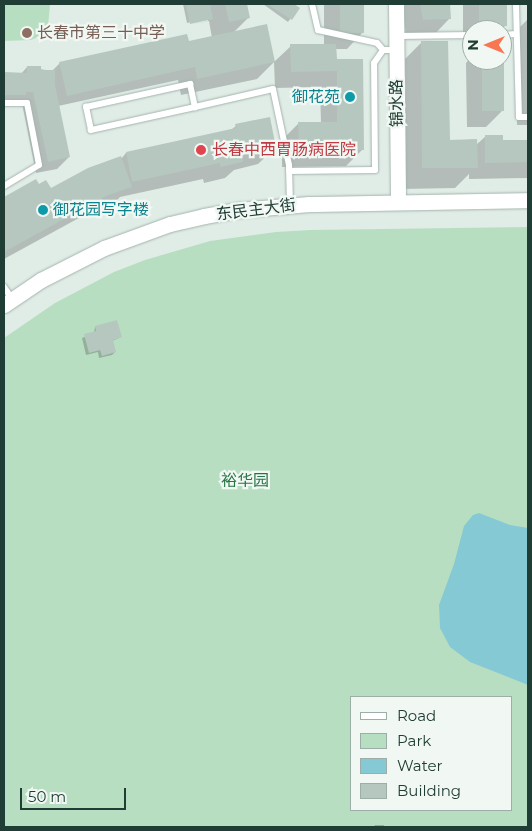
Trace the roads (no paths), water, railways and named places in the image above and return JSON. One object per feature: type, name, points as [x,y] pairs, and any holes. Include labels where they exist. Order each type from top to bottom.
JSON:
[{"type":"main road","name":"锦水路","points":[[396,4],[392,46],[398,202]]},
{"type":"main road","name":"东民主大街","points":[[6,297],[72,263],[137,235],[204,216],[239,210],[290,205],[528,200]]},
{"type":"lane","points":[[312,4],[318,30],[377,43],[392,46],[462,36]]},
{"type":"lane","points":[[516,4],[519,116],[528,117]]},
{"type":"lane","points":[[512,34],[516,34]]},
{"type":"lane","points":[[289,171],[375,170],[374,63],[392,46]]},
{"type":"lane","points":[[195,107],[190,84],[86,107],[91,130],[195,107],[273,89],[289,171],[290,205]]},
{"type":"lane","points":[[4,103],[27,103],[39,165],[4,186]]},
{"type":"water","points":[[479,513],[510,525],[528,528],[528,685],[470,662],[450,647],[440,628],[439,605],[454,564],[464,526],[473,515]]},
{"type":"place","name":"长春市第三十中学","points":[[27,33]]},
{"type":"place","name":"御花苑","points":[[350,97]]},
{"type":"place","name":"长春中西胃肠病医院","points":[[201,150]]},
{"type":"place","name":"御花园写字楼","points":[[43,210]]},
{"type":"park label","name":"裕华园","points":[[245,481]]}]
